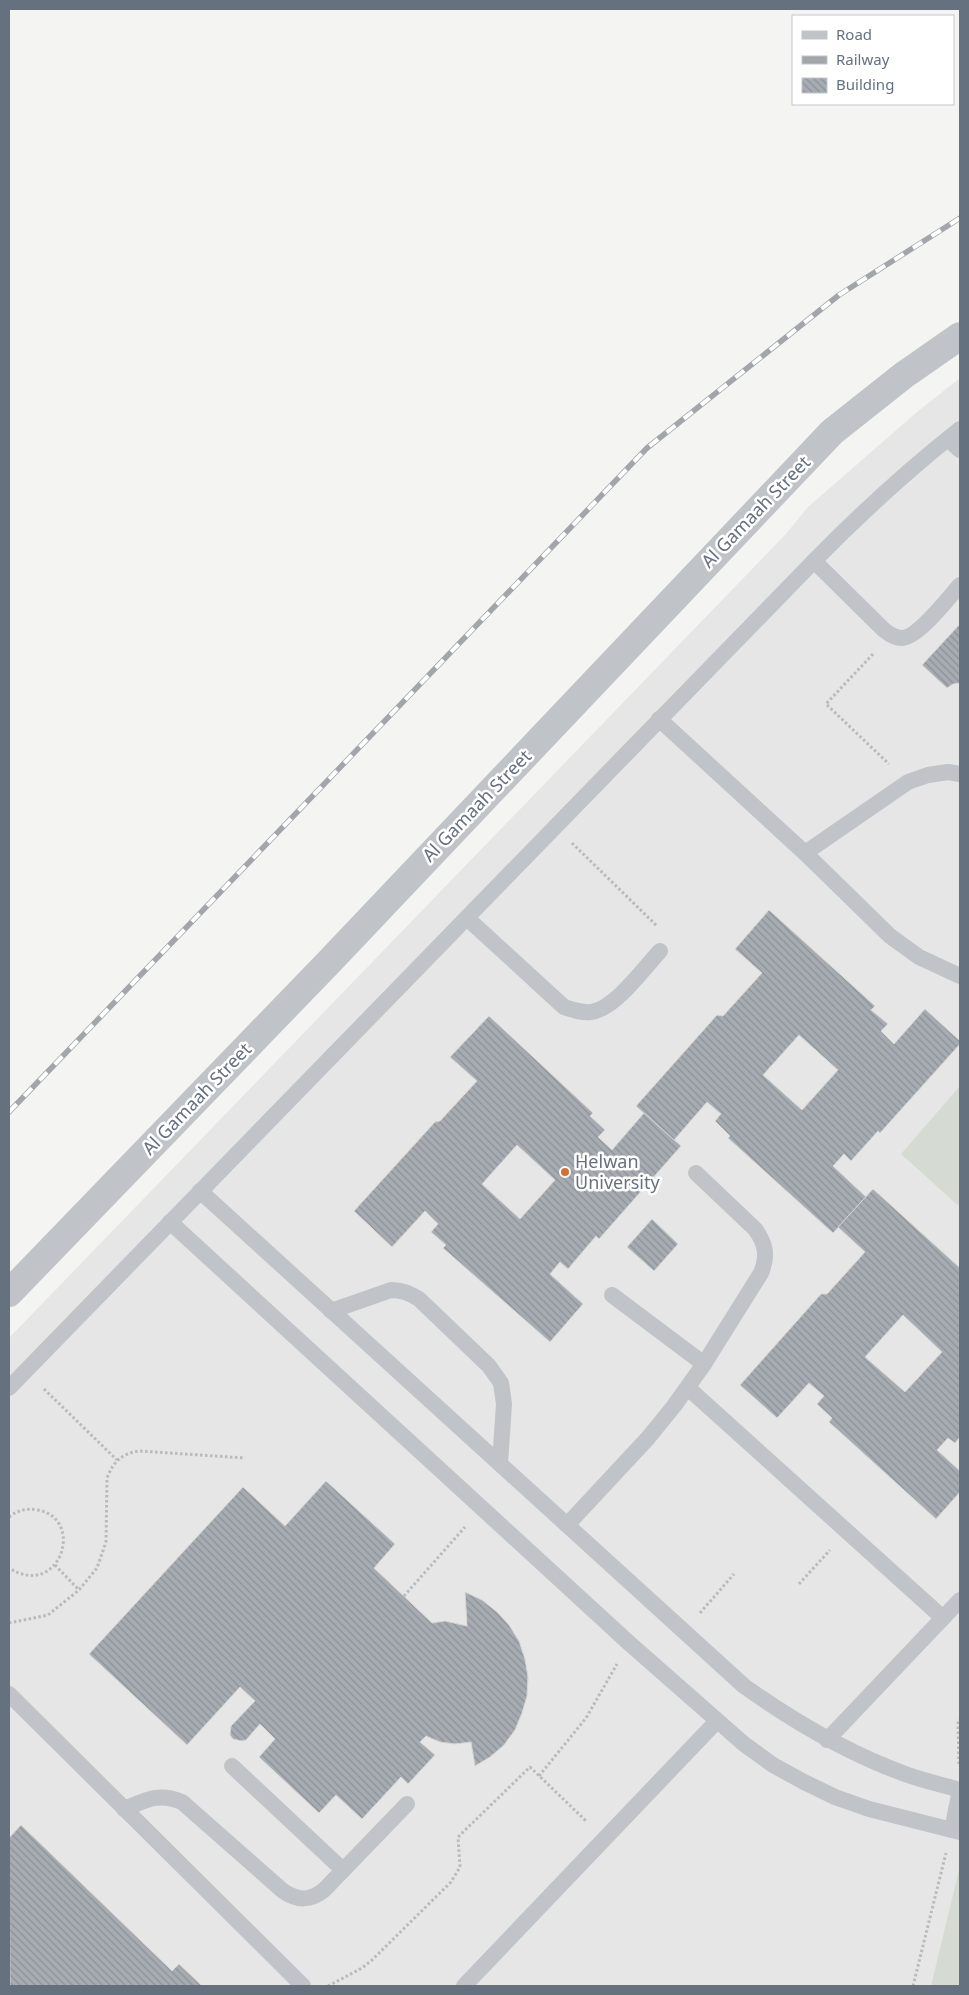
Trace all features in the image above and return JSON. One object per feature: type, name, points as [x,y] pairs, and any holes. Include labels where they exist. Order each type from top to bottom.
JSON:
[{"type":"street","name":"Al Gamaah Street","points":[[9,1294],[330,962],[832,432],[904,375],[960,336]]},
{"type":"lane","points":[[9,1388],[468,919],[856,518],[954,434],[960,450]]},
{"type":"lane","points":[[814,561],[891,635],[903,638],[913,635],[960,585]]},
{"type":"lane","points":[[660,719],[805,853],[890,936],[919,957],[960,976]]},
{"type":"lane","points":[[805,853],[908,782],[928,775],[948,772],[960,774]]},
{"type":"lane","points":[[468,919],[564,1007],[578,1012],[593,1012],[606,1007],[660,951]]},
{"type":"lane","points":[[567,1525],[648,1438],[688,1388],[761,1274],[766,1250],[762,1239],[755,1229],[696,1173]]},
{"type":"lane","points":[[170,1222],[629,1644],[744,1744],[772,1765],[835,1797],[869,1809],[956,1831],[960,1790],[911,1776],[827,1740],[744,1686],[200,1192]]},
{"type":"lane","points":[[331,1311],[390,1290],[401,1290],[419,1299],[489,1366],[501,1383],[504,1404],[500,1463]]},
{"type":"lane","points":[[612,1295],[704,1364]]},
{"type":"lane","points":[[688,1388],[943,1618]]},
{"type":"lane","points":[[827,1740],[960,1600]]},
{"type":"lane","points":[[9,1694],[303,1986]]},
{"type":"lane","points":[[464,1986],[717,1721]]},
{"type":"lane","points":[[232,1766],[343,1870]]},
{"type":"lane","points":[[124,1808],[161,1796],[182,1802],[283,1891],[298,1899],[307,1899],[316,1896],[408,1804]]},
{"type":"path","points":[[891,635],[826,704],[908,782]]},
{"type":"path","points":[[556,827],[671,940],[660,951]]},
{"type":"path","points":[[26,1371],[117,1460]]},
{"type":"path","points":[[9,1623],[48,1615],[79,1590],[97,1568],[106,1542],[107,1478],[117,1460],[132,1452],[140,1451],[245,1458]]},
{"type":"path","points":[[9,1517],[17,1511],[29,1508],[42,1511],[54,1518],[61,1528],[64,1541],[62,1554],[55,1566],[44,1573],[32,1576],[18,1574],[9,1568]]},
{"type":"path","points":[[404,1596],[481,1509]]},
{"type":"path","points":[[798,1584],[847,1532]]},
{"type":"path","points":[[55,1566],[79,1590]]},
{"type":"path","points":[[684,1631],[734,1574]]},
{"type":"path","points":[[539,1776],[586,1718],[629,1644]]},
{"type":"path","points":[[960,1719],[958,1722],[960,1768]]},
{"type":"path","points":[[327,1986],[362,1968],[372,1960],[451,1882],[460,1867],[457,1840],[461,1834],[530,1767],[604,1840]]},
{"type":"path","points":[[913,1986],[956,1831]]},
{"type":"shaded area","name":"Helwan University","points":[[960,378],[960,1986],[9,1986],[9,1338],[785,535],[808,507],[917,412]]},
{"type":"shaded area","points":[[960,1086],[960,1207],[901,1154]]},
{"type":"shaded area","points":[[959,1870],[960,1986],[931,1986]]},
{"type":"building","points":[[960,624],[960,683],[953,684],[947,688],[922,665]]},
{"type":"building","points":[[769,910],[875,1006],[871,1010],[888,1024],[881,1031],[894,1044],[925,1009],[960,1041],[960,1044],[880,1133],[878,1131],[851,1161],[844,1154],[833,1166],[866,1197],[833,1233],[728,1138],[730,1136],[715,1121],[721,1114],[707,1102],[674,1140],[636,1106],[717,1015],[723,1016],[762,973],[735,949]],"holes":[[[799,1035],[838,1070],[802,1110],[763,1075]]]},
{"type":"building","points":[[489,1016],[593,1113],[590,1116],[605,1130],[598,1137],[612,1150],[644,1113],[681,1146],[599,1239],[596,1236],[568,1269],[560,1262],[550,1274],[583,1304],[550,1342],[443,1248],[446,1245],[431,1232],[438,1224],[425,1211],[392,1247],[354,1211],[435,1122],[440,1121],[477,1081],[450,1057]],"holes":[[[517,1145],[555,1180],[520,1219],[482,1184]]]},
{"type":"building","points":[[873,1189],[960,1268],[960,1437],[955,1443],[948,1438],[937,1450],[960,1471],[960,1492],[936,1519],[829,1422],[832,1418],[817,1404],[824,1396],[809,1383],[777,1418],[740,1385],[821,1294],[827,1294],[865,1252],[838,1227]],"holes":[[[903,1315],[942,1352],[905,1392],[865,1357]]]},
{"type":"building","points":[[652,1219],[678,1244],[654,1271],[627,1247]]},
{"type":"building","points":[[326,1481],[395,1544],[374,1568],[432,1623],[445,1621],[467,1626],[465,1592],[482,1600],[509,1625],[519,1641],[528,1677],[527,1696],[515,1730],[504,1745],[490,1757],[475,1766],[471,1742],[455,1744],[440,1742],[426,1736],[420,1742],[435,1755],[408,1784],[401,1777],[362,1819],[336,1795],[319,1813],[259,1757],[275,1739],[260,1724],[246,1740],[233,1739],[230,1735],[231,1726],[255,1701],[240,1687],[187,1745],[89,1654],[243,1487],[285,1526]]},
{"type":"building","points":[[21,1825],[172,1971],[179,1964],[202,1986],[10,1986],[9,1838]]},
{"type":"railway","points":[[9,1112],[647,448],[839,295],[960,218]]},
{"type":"place","name":"Helwan University","points":[[565,1172]]}]
